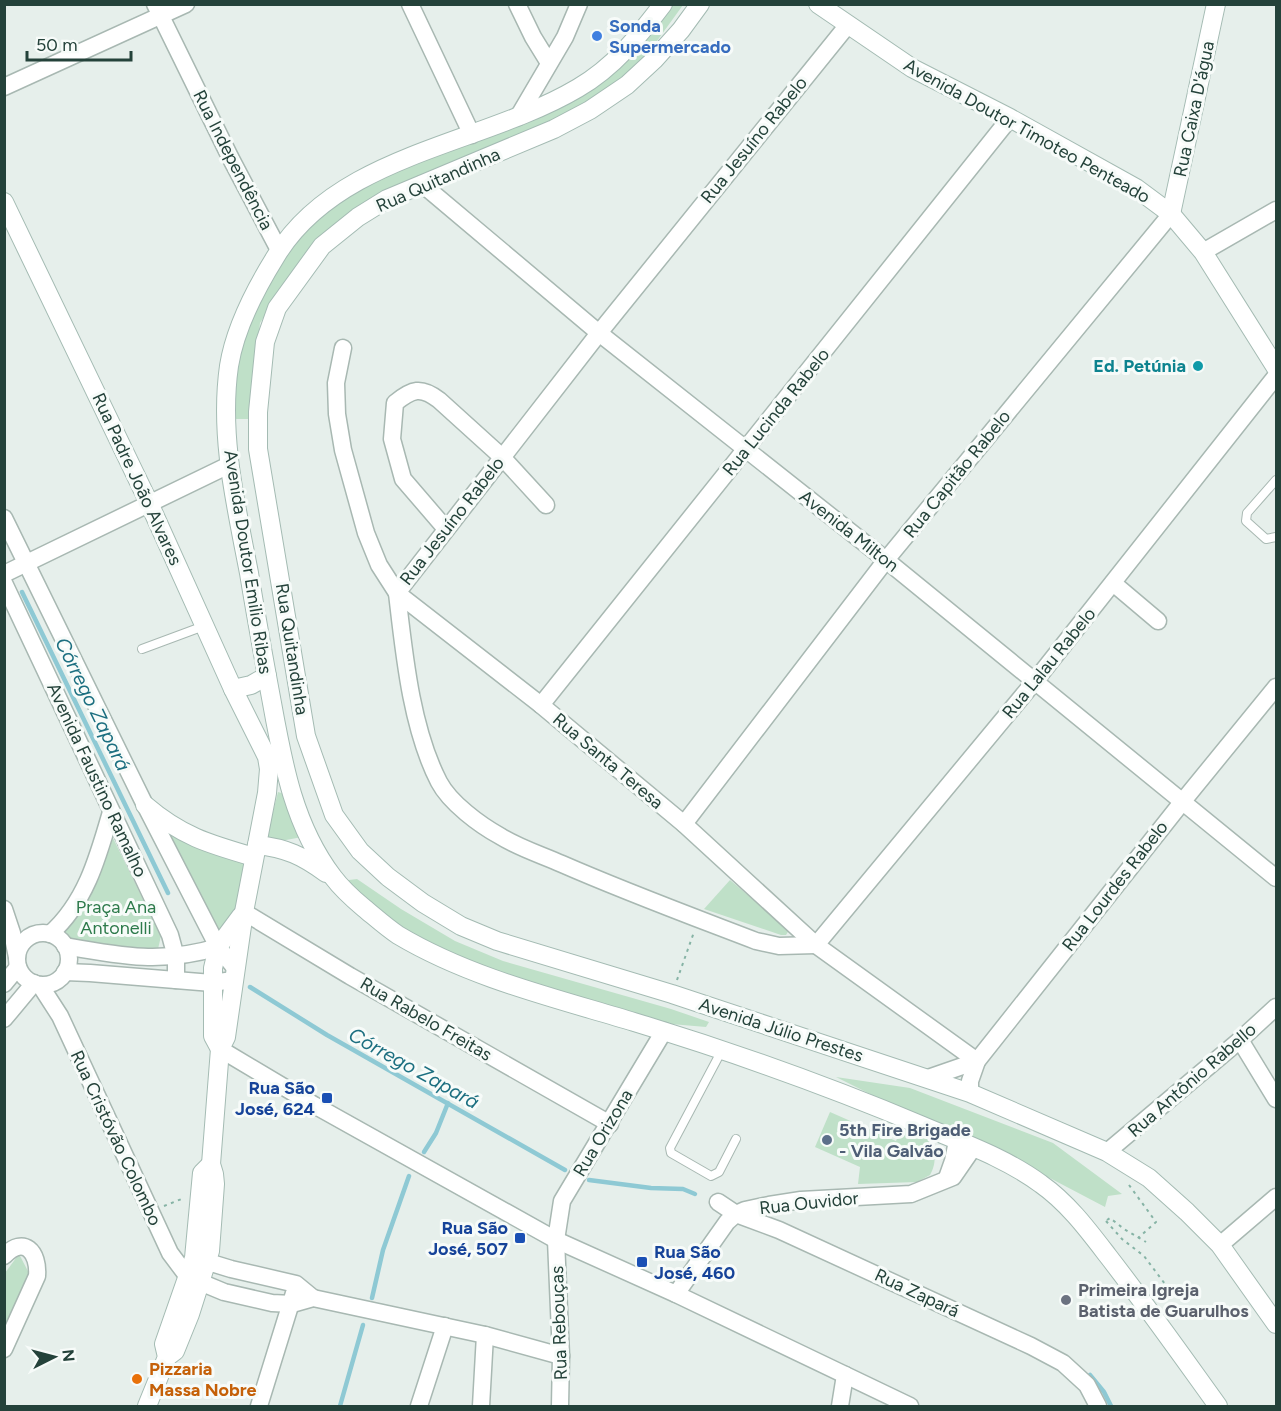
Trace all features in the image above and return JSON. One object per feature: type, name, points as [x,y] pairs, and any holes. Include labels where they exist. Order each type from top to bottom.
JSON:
[{"type":"main road","name":"Avenida Doutor Emilio Ribas","points":[[200,1260],[210,1251],[215,1184],[211,1164],[220,1049],[226,1037],[244,912],[267,793],[269,769],[274,754],[267,676],[229,465],[226,409],[230,362],[252,298],[279,250],[300,225],[330,198],[368,174],[518,117],[577,89],[618,59],[663,4]]},
{"type":"main road","name":"Rua Quitandinha","points":[[306,736],[258,449],[258,412],[265,342],[277,308],[322,246],[358,217],[387,198],[554,129],[590,110],[627,86],[681,30],[700,4]]},
{"type":"main road","name":"Avenida Doutor Timoteo Penteado","points":[[818,4],[847,26],[912,68],[1010,118],[1136,188],[1171,214],[1203,252],[1276,368]]},
{"type":"main road","name":"Rua Caixa D'água","points":[[1171,214],[1216,4]]},
{"type":"main road","name":"Rua Padre João Alvares","points":[[4,202],[149,503],[233,689],[274,754]]},
{"type":"main road","points":[[233,689],[251,685],[267,676]]},
{"type":"main road","points":[[274,754],[306,736]]},
{"type":"main road","name":"Avenida Júlio Prestes","points":[[306,736],[334,815],[360,851],[388,877],[423,903],[461,926],[497,941],[672,994],[928,1078],[970,1093],[1107,1152],[1149,1179],[1220,1245],[1276,1324]]},
{"type":"main road","name":"Avenida Júlio Prestes","points":[[274,754],[292,792],[306,835],[334,879],[345,892],[393,932],[447,961],[509,984],[774,1066],[965,1144]]},
{"type":"main road","points":[[145,805],[162,820],[210,845],[256,851],[286,849],[309,861],[334,879]]},
{"type":"main road","name":"Avenida Doutor Emilio Ribas","points":[[220,1049],[213,1036],[212,983],[218,946],[244,912]]},
{"type":"main road","points":[[965,1144],[1012,1164],[1046,1186],[1077,1217],[1127,1280],[1218,1407]]},
{"type":"main road","name":"Avenida Doutor Emilio Ribas","points":[[147,1407],[167,1357],[164,1344],[194,1280],[200,1260],[202,1173],[211,1164]]},
{"type":"street","points":[[4,87],[158,10],[186,4]]},
{"type":"street","points":[[410,4],[472,135]]},
{"type":"street","points":[[517,4],[549,63]]},
{"type":"street","points":[[518,117],[565,37],[579,4]]},
{"type":"street","name":"Rua Independência","points":[[158,10],[279,250]]},
{"type":"street","name":"Rua Jesuíno Rabelo","points":[[816,945],[779,946],[756,941],[590,876],[501,837],[477,821],[440,784],[423,739],[406,673],[397,593],[599,333],[847,26]]},
{"type":"street","name":"Rua Lucinda Rabelo","points":[[541,705],[1010,118]]},
{"type":"street","name":"Avenida Milton","points":[[422,184],[599,333],[886,560],[1276,878]]},
{"type":"street","points":[[1203,252],[1276,210]]},
{"type":"street","name":"Rua Capitão Rabelo","points":[[684,824],[886,560],[1171,214]]},
{"type":"street","name":"Rua Santa Teresa","points":[[343,348],[336,383],[337,414],[343,450],[366,533],[379,565],[397,593],[541,705],[684,824],[816,945],[977,1060]]},
{"type":"street","name":"Rua Lalau Rabelo","points":[[816,945],[1035,681],[1276,376]]},
{"type":"street","points":[[446,529],[403,478],[392,439],[395,403],[409,392],[429,392],[502,457],[546,505]]},
{"type":"street","points":[[4,574],[229,465]]},
{"type":"street","name":"Avenida Faustino Ramalho","points":[[4,518],[145,805],[234,974]]},
{"type":"street","name":"Avenida Faustino Ramalho","points":[[4,583],[170,935],[176,957],[176,980]]},
{"type":"street","points":[[1113,583],[1158,621]]},
{"type":"street","name":"Rua Lourdes Rabelo","points":[[970,1093],[970,1081],[977,1060],[1182,801],[1276,687]]},
{"type":"street","points":[[4,984],[18,963],[18,950],[24,941],[32,935],[46,933],[69,915],[95,867],[111,812]]},
{"type":"street","points":[[4,907],[24,926],[59,938],[68,955],[68,964],[61,976]]},
{"type":"street","points":[[4,907],[18,963],[25,977],[37,984]]},
{"type":"street","name":"Rua Rabelo Freitas","points":[[244,912],[610,1124]]},
{"type":"street","points":[[65,946],[162,958],[176,957],[218,946]]},
{"type":"street","points":[[4,1019],[37,984],[61,976],[212,983],[234,974]]},
{"type":"street","name":"Rua Cristóvão Colombo","points":[[60,1016],[57,1003],[61,976]]},
{"type":"street","name":"Rua Cristóvão Colombo","points":[[37,984],[60,1016],[174,1259],[194,1280]]},
{"type":"street","name":"Rua Antônio Rabello","points":[[1107,1152],[1276,1007]]},
{"type":"street","name":"Rua Orizona","points":[[556,1240],[562,1201],[664,1031]]},
{"type":"street","points":[[1240,1040],[1276,1099]]},
{"type":"street","points":[[220,1049],[314,1105],[556,1240],[676,1294],[910,1407]]},
{"type":"street","points":[[928,1078],[977,1060]]},
{"type":"street","name":"Rua Ouvidor","points":[[676,1294],[727,1222],[736,1214],[746,1210],[801,1200],[911,1194],[945,1181],[953,1161],[965,1144]]},
{"type":"street","points":[[1220,1245],[1276,1197]]},
{"type":"street","name":"Rua Zapará","points":[[718,1202],[736,1214],[790,1234],[1063,1362],[1087,1385],[1098,1407]]},
{"type":"street","name":"Rua Rebouças","points":[[556,1240],[561,1356],[560,1407]]},
{"type":"street","points":[[4,1256],[10,1250],[20,1246],[26,1247],[35,1256],[38,1266],[37,1276],[4,1349]]},
{"type":"street","points":[[174,1259],[200,1260],[296,1284],[313,1298],[485,1335],[561,1356]]},
{"type":"street","points":[[194,1280],[224,1292],[272,1303],[292,1304],[313,1298]]},
{"type":"street","points":[[259,1407],[292,1304],[296,1284]]},
{"type":"street","points":[[419,1407],[446,1326]]},
{"type":"street","points":[[482,1407],[485,1335]]},
{"type":"street","points":[[840,1407],[845,1376]]},
{"type":"lane","points":[[1276,480],[1247,513],[1246,521],[1266,539],[1276,537]]},
{"type":"lane","points":[[142,649],[204,626]]},
{"type":"lane","points":[[723,1050],[670,1148],[670,1153],[711,1176],[719,1172],[736,1139]]},
{"type":"path","points":[[672,994],[699,919]]},
{"type":"path","points":[[1135,1184],[1128,1183],[1156,1222],[1138,1238]]},
{"type":"path","points":[[150,1211],[201,1192]]},
{"type":"path","points":[[1146,1242],[1110,1218],[1106,1221],[1122,1239],[1144,1256],[1174,1296]]},
{"type":"green space","points":[[669,5],[683,5],[641,63],[594,100],[534,131],[376,195],[334,227],[293,270],[260,323],[249,419],[232,419],[235,367],[247,320],[278,263],[319,213],[368,181],[585,88]]},
{"type":"green space","points":[[278,792],[288,795],[302,837],[286,840],[275,846],[265,844]]},
{"type":"green space","name":"Praça Ana Antonelli","points":[[165,833],[248,862],[241,914],[215,938]]},
{"type":"green space","name":"Praça Ana Antonelli","points":[[113,838],[161,936],[158,949],[150,954],[71,941],[62,931],[82,913],[99,877]]},
{"type":"green space","points":[[357,879],[401,909],[455,941],[503,961],[709,1022],[706,1027],[671,1024],[477,966],[399,931],[344,885],[349,880]]},
{"type":"green space","points":[[730,880],[789,930],[786,935],[704,909]]},
{"type":"green space","points":[[836,1077],[910,1088],[1053,1143],[1122,1194],[1108,1196],[1105,1207],[1010,1157],[904,1111]]},
{"type":"green space","points":[[830,1112],[896,1141],[902,1127],[925,1136],[932,1144],[935,1155],[930,1175],[917,1182],[858,1184],[860,1167],[815,1147]]},
{"type":"green space","points":[[19,1254],[30,1275],[5,1333],[5,1273]]},
{"type":"waterway","name":"Córrego Zapará","points":[[22,592],[168,893]]},
{"type":"waterway","name":"Córrego Zapará","points":[[250,987],[327,1035],[565,1170]]},
{"type":"waterway","points":[[424,1152],[436,1133],[448,1103]]},
{"type":"waterway","points":[[372,1298],[383,1250],[409,1176]]},
{"type":"waterway","name":"Córrego Zapará","points":[[589,1180],[651,1188],[683,1189],[695,1194]]},
{"type":"waterway","points":[[340,1406],[363,1325]]},
{"type":"waterway","name":"Córrego Zapará","points":[[1090,1375],[1104,1392],[1111,1406]]},
{"type":"place","name":"Sonda Supermercado","points":[[597,36]]},
{"type":"place","name":"Ed. Petúnia","points":[[1198,366]]},
{"type":"place","name":"Rua São José, 624","points":[[327,1098]]},
{"type":"place","name":"5th Fire Brigade - Vila Galvão","points":[[827,1140]]},
{"type":"place","name":"Rua São José, 507","points":[[520,1238]]},
{"type":"place","name":"Rua São José, 460","points":[[642,1262]]},
{"type":"place","name":"Primeira Igreja Batista de Guarulhos","points":[[1066,1300]]},
{"type":"place","name":"Pizzaria Massa Nobre","points":[[137,1379]]}]
